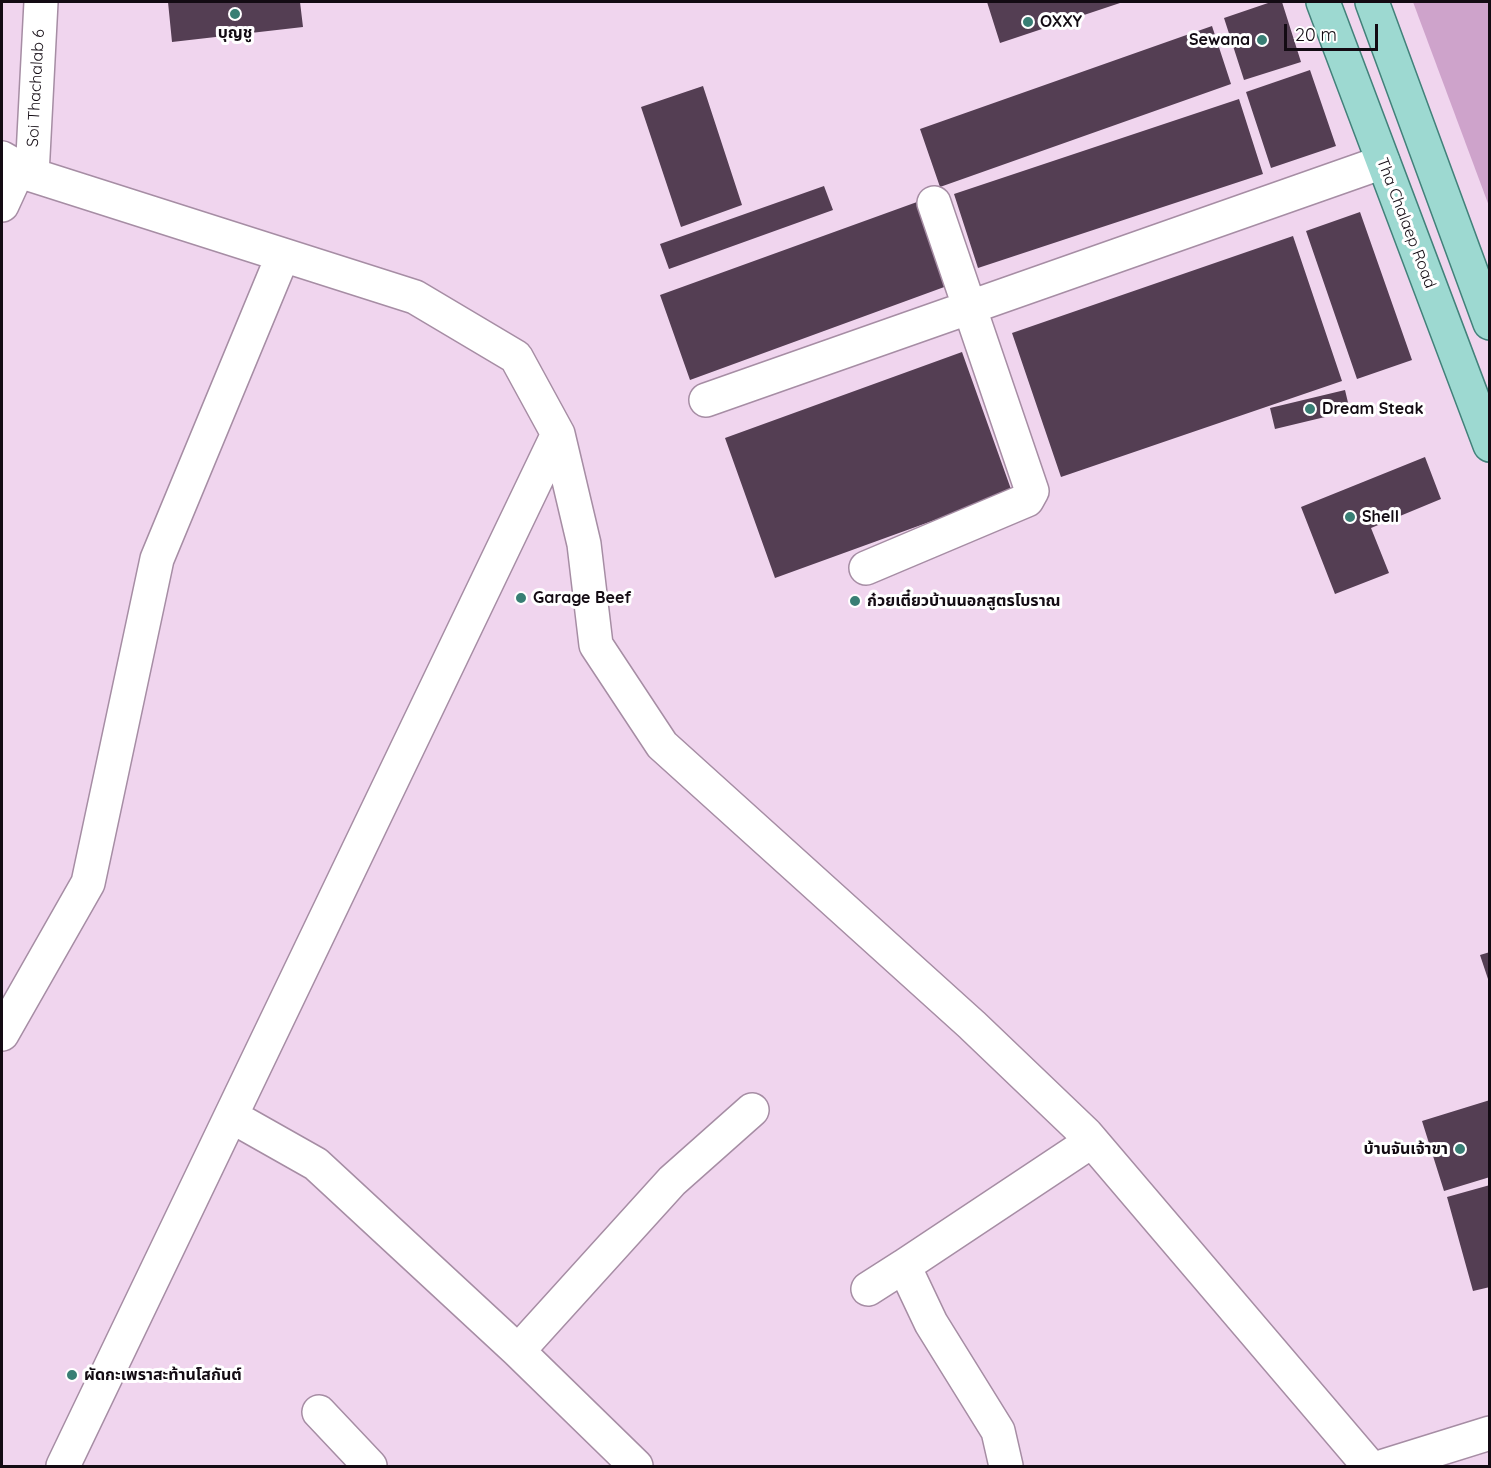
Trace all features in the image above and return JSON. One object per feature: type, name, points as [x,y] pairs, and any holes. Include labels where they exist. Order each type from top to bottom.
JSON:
[{"type":"main road","name":"Tha Chalaep Road","points":[[1323,2],[1490,445]]},
{"type":"main road","points":[[1372,2],[1489,318],[1446,329]]},
{"type":"street","name":"Soi Thachalab 6","points":[[17,167],[41,2]]},
{"type":"street","points":[[706,400],[1383,162]]},
{"type":"street","points":[[2,205],[17,167],[415,297],[516,357],[558,434],[584,544],[596,645],[662,745],[972,1025],[1092,1141],[1369,1467]]},
{"type":"street","points":[[866,568],[1027,500],[1031,495],[1030,480],[934,202]]},
{"type":"street","points":[[2,1034],[88,884],[157,559],[283,255]]},
{"type":"street","points":[[63,1467],[558,434]]},
{"type":"street","points":[[518,1351],[672,1181],[752,1110]]},
{"type":"street","points":[[231,1116],[316,1164],[518,1351],[636,1467]]},
{"type":"street","points":[[868,1289],[1092,1141]]},
{"type":"street","points":[[904,1266],[931,1323],[998,1431],[1006,1467]]},
{"type":"street","points":[[319,1412],[370,1467]]},
{"type":"street","points":[[1383,1467],[1490,1433]]},
{"type":"shaded area","points":[[1413,2],[1489,2],[1489,206]]},
{"type":"building","name":"บุญชู","points":[[168,2],[300,2],[303,27],[172,42]]},
{"type":"building","name":"OXXY","points":[[987,2],[1123,2],[1000,43]]},
{"type":"building","name":"Sewana","points":[[1271,2],[1282,2],[1301,62],[1244,80],[1224,18]]},
{"type":"building","points":[[1212,26],[1231,84],[940,187],[920,129]]},
{"type":"building","points":[[1310,70],[1336,146],[1271,168],[1246,92]]},
{"type":"building","points":[[703,86],[742,205],[681,227],[641,107]]},
{"type":"building","points":[[1239,99],[1263,174],[978,268],[954,194]]},
{"type":"building","points":[[824,186],[833,210],[669,269],[660,244]]},
{"type":"building","points":[[917,202],[947,286],[690,380],[660,295]]},
{"type":"building","points":[[1360,212],[1412,360],[1357,379],[1306,231]]},
{"type":"building","points":[[1293,236],[1342,381],[1061,477],[1012,333]]},
{"type":"building","points":[[962,352],[1012,492],[775,578],[725,438]]},
{"type":"building","name":"Dream Steak","points":[[1345,390],[1350,411],[1275,429],[1270,408]]},
{"type":"building","name":"Shell","points":[[1425,457],[1441,499],[1371,528],[1389,573],[1335,594],[1301,507]]},
{"type":"building","points":[[1490,952],[1490,982],[1489,982],[1480,955]]},
{"type":"building","name":"บ้านจันเจ้าขา","points":[[1490,1100],[1490,1177],[1444,1191],[1422,1121]]},
{"type":"building","points":[[1490,1185],[1490,1287],[1473,1291],[1447,1197]]},
{"type":"place","name":"บุญชู","points":[[235,14]]},
{"type":"place","name":"OXXY","points":[[1028,22]]},
{"type":"place","name":"Sewana","points":[[1262,40]]},
{"type":"place","name":"Dream Steak","points":[[1310,409]]},
{"type":"place","name":"Shell","points":[[1350,517]]},
{"type":"place","name":"Garage Beef","points":[[521,598]]},
{"type":"place","name":"ก๋วยเตี๋ยวบ้านนอกสูตรโบราณ","points":[[855,601]]},
{"type":"place","name":"บ้านจันเจ้าขา","points":[[1460,1149]]},
{"type":"place","name":"ผัดกะเพราสะท้านโสกันต์","points":[[72,1375]]}]
